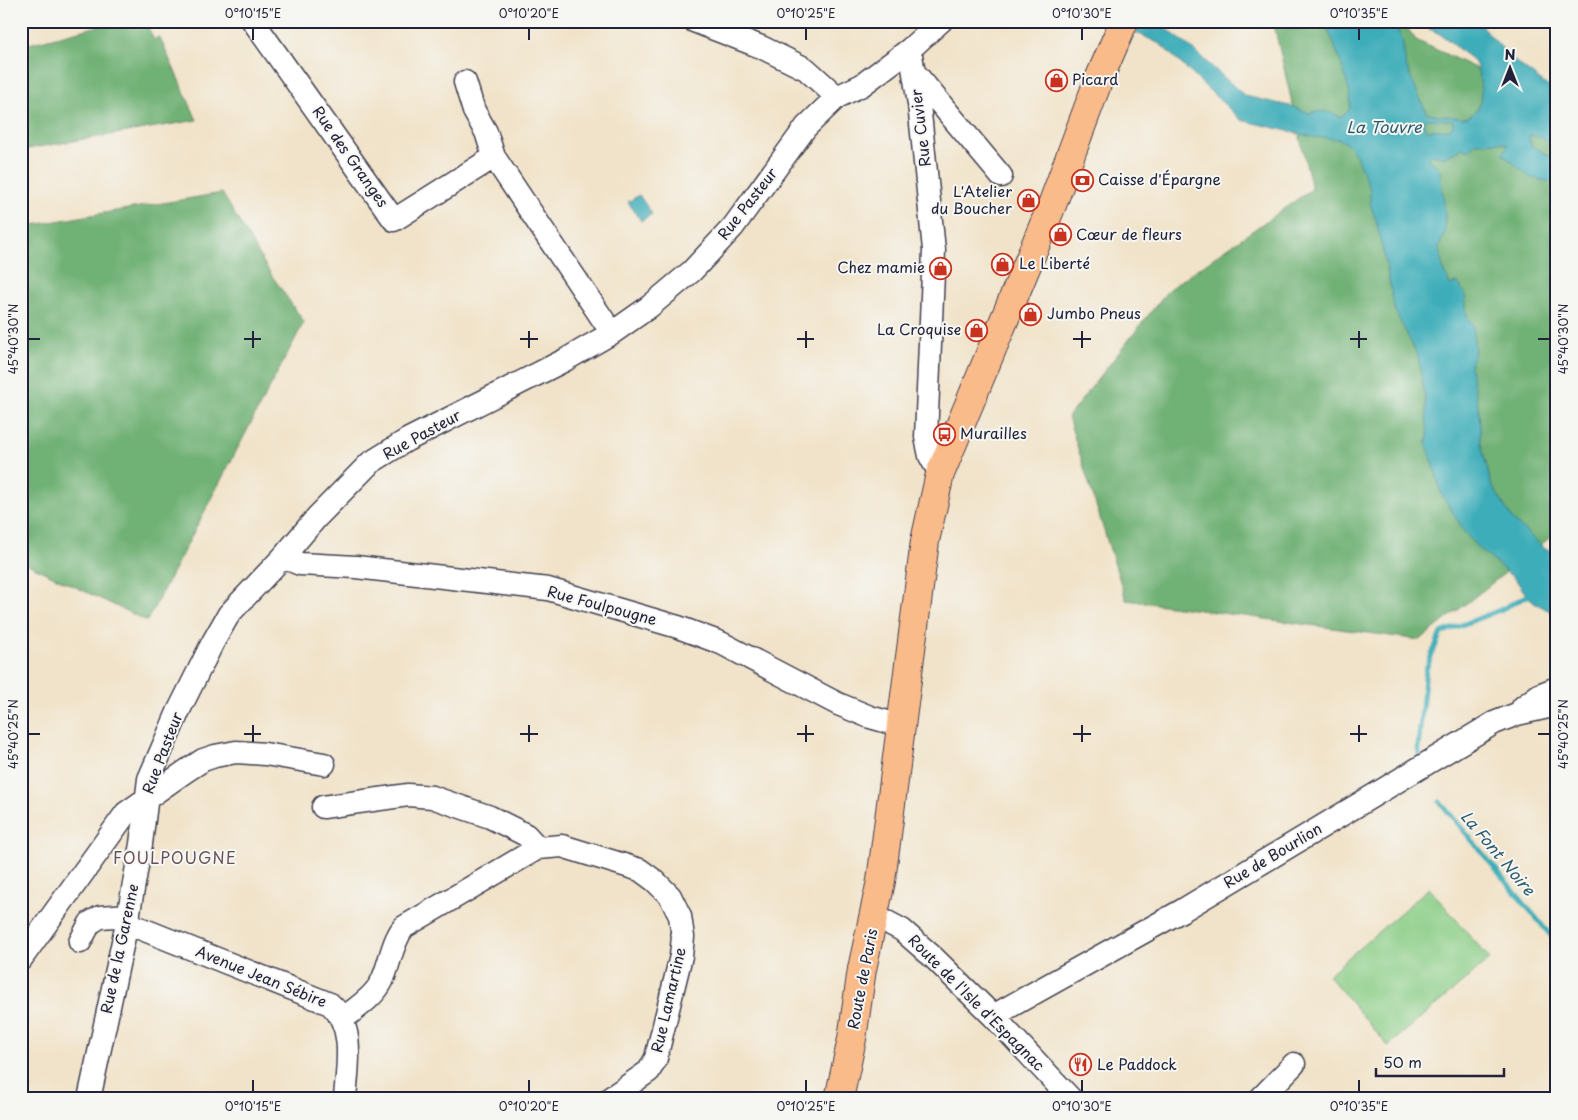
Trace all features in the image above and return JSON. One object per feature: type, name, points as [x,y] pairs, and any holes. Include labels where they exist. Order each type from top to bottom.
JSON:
[{"type":"main road","points":[[874,920],[902,726],[925,541],[940,474],[1045,223],[1097,84],[1124,21]]},
{"type":"main road","name":"Route de Paris","points":[[839,1099],[852,1039],[862,969],[874,920]]},
{"type":"main road","name":"Route de Paris","points":[[851,1099],[860,1059],[873,970],[874,920]]},
{"type":"street","name":"Rue des Granges","points":[[254,21],[394,220],[494,157]]},
{"type":"street","points":[[694,21],[761,48],[806,69],[837,97]]},
{"type":"street","name":"Rue Pasteur","points":[[21,959],[126,813],[146,799],[149,780],[179,710],[226,620],[317,517],[370,464],[407,440],[565,360],[649,307],[692,271],[733,227],[806,127],[837,97],[862,85],[910,49],[941,21]]},
{"type":"street","name":"Rue Cuvier","points":[[910,49],[934,250],[926,437],[930,456],[940,474]]},
{"type":"street","points":[[914,72],[1001,176]]},
{"type":"street","points":[[465,82],[474,111],[486,132],[494,157],[612,332]]},
{"type":"street","name":"Rue Foulpougne","points":[[283,557],[300,564],[356,566],[548,589],[678,627],[721,643],[838,704],[870,717],[902,726]]},
{"type":"street","points":[[1517,714],[1528,702],[1539,695],[1557,688]]},
{"type":"street","name":"Rue de Bourlion","points":[[993,1016],[1183,910],[1494,723],[1517,714],[1557,706]]},
{"type":"street","points":[[146,799],[203,760],[215,756],[236,752],[265,754],[324,764]]},
{"type":"street","points":[[157,761],[163,770],[170,774],[181,774]]},
{"type":"street","points":[[323,807],[408,795],[432,797],[490,817],[526,835],[538,848],[404,927],[398,936],[381,983],[371,996],[343,1019]]},
{"type":"street","name":"Rue de la Garenne","points":[[89,1099],[128,919],[141,844],[146,799]]},
{"type":"street","name":"Rue Lamartine","points":[[538,848],[562,846],[640,870],[656,881],[670,896],[680,916],[683,937],[681,956],[656,1058],[649,1071],[609,1099]]},
{"type":"street","points":[[80,942],[90,923],[100,918],[128,919]]},
{"type":"street","name":"Avenue Jean Sébire","points":[[128,919],[330,1004],[343,1019],[346,1028],[348,1045],[345,1099]]},
{"type":"street","name":"Route de l'Isle d'Espagnac","points":[[874,920],[887,922],[902,930],[934,958],[993,1016],[1071,1099]]},
{"type":"street","points":[[1260,1099],[1294,1064]]},
{"type":"green space","points":[[118,21],[145,21],[154,40],[159,36],[197,120],[21,150],[21,46]]},
{"type":"green space","points":[[1273,21],[1402,21],[1416,40],[1557,107],[1557,532],[1420,640],[1126,600],[1068,417],[1169,289],[1312,189]]},
{"type":"green space","points":[[222,193],[270,273],[304,322],[147,621],[21,561],[21,227]]},
{"type":"green space","points":[[1429,888],[1490,959],[1388,1046],[1328,975]]},
{"type":"water","name":"La Touvre","points":[[1121,21],[1161,21],[1163,26],[1190,47],[1245,96],[1294,107],[1309,113],[1325,112],[1340,117],[1349,109],[1350,99],[1341,64],[1324,21],[1393,21],[1402,39],[1406,65],[1410,76],[1427,114],[1465,118],[1475,112],[1480,103],[1480,80],[1475,63],[1440,34],[1402,21],[1477,21],[1513,60],[1557,93],[1557,183],[1531,178],[1505,156],[1503,153],[1507,144],[1498,142],[1475,143],[1469,151],[1462,148],[1445,157],[1432,154],[1428,161],[1436,164],[1440,171],[1445,211],[1445,232],[1439,247],[1442,265],[1450,285],[1458,283],[1465,294],[1467,316],[1473,326],[1475,352],[1470,367],[1479,410],[1481,443],[1491,484],[1513,520],[1545,549],[1557,551],[1557,615],[1527,596],[1516,580],[1475,545],[1464,531],[1441,493],[1426,443],[1428,439],[1425,398],[1418,356],[1395,311],[1376,220],[1370,204],[1370,189],[1354,151],[1338,139],[1313,137],[1241,120],[1160,44],[1139,34]],"holes":[[[1426,119],[1453,120],[1453,125],[1450,129],[1429,130],[1426,129],[1423,123]],[[1529,135],[1548,141],[1555,151],[1549,156],[1531,145]]]},
{"type":"water","points":[[639,195],[652,214],[641,221],[628,202]]},
{"type":"waterway","name":"La Font Noire","points":[[1419,754],[1426,669],[1441,633],[1500,610],[1527,596]]},
{"type":"waterway","name":"La Font Noire","points":[[1440,802],[1557,943]]},
{"type":"place","name":"Picard","points":[[1056,80]]},
{"type":"place","name":"Caisse d'Épargne","points":[[1082,180]]},
{"type":"place","name":"L'Atelier du Boucher","points":[[1028,201]]},
{"type":"place","name":"Cœur de fleurs","points":[[1060,235]]},
{"type":"place","name":"Le Liberté","points":[[1003,264]]},
{"type":"place","name":"Chez mamie","points":[[941,268]]},
{"type":"place","name":"Jumbo Pneus","points":[[1031,314]]},
{"type":"place","name":"La Croquise","points":[[977,330]]},
{"type":"place","name":"Murailles","points":[[944,434]]},
{"type":"place","name":"Le Paddock","points":[[1081,1065]]},
{"type":"district","name":"FOULPOUGNE","points":[[175,858]]}]
